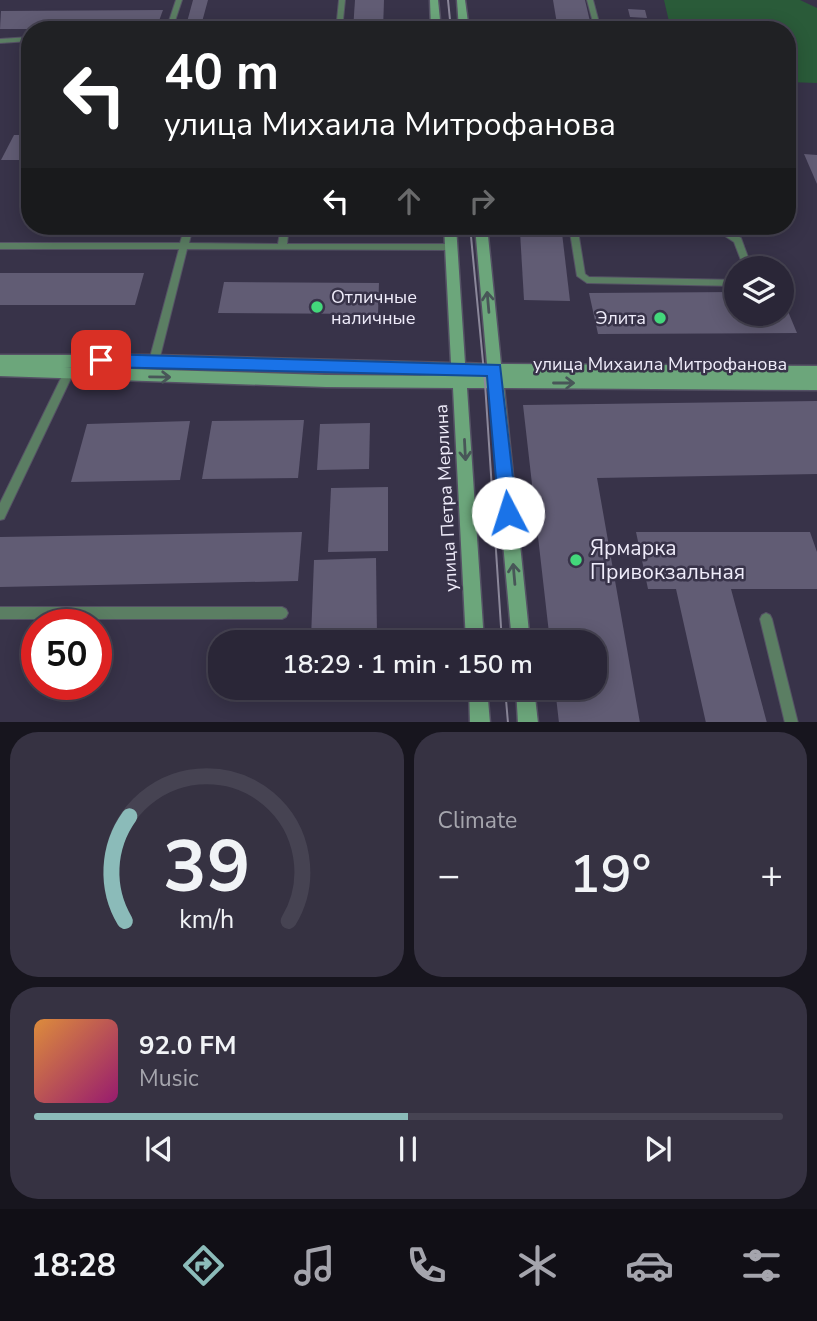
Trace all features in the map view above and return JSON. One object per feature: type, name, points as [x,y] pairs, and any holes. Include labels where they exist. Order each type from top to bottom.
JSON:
[{"type":"main road","points":[[434,0],[435,21]]},
{"type":"main road","points":[[461,0],[463,21]]},
{"type":"main road","name":"улица Петра Мерлина","points":[[450,235],[474,630]]},
{"type":"main road","points":[[482,235],[520,630]]},
{"type":"main road","name":"улица Михаила Митрофанова","points":[[0,361],[154,361],[461,376]]},
{"type":"main road","name":"улица Михаила Митрофанова","points":[[0,370],[68,374],[461,376],[817,372]]},
{"type":"main road","name":"улица Михаила Митрофанова","points":[[495,376],[817,384]]},
{"type":"main road","points":[[479,700],[480,722]]},
{"type":"main road","points":[[526,700],[528,722]]},
{"type":"lane","points":[[172,21],[179,0]]},
{"type":"lane","points":[[340,21],[342,0]]},
{"type":"lane","points":[[590,0],[596,21]]},
{"type":"lane","points":[[0,41],[21,40]]},
{"type":"lane","points":[[154,361],[186,235]]},
{"type":"lane","points":[[282,247],[284,235]]},
{"type":"lane","points":[[574,235],[582,276],[587,280],[724,283]]},
{"type":"lane","points":[[729,235],[738,240],[744,256]]},
{"type":"lane","points":[[0,246],[451,247]]},
{"type":"lane","points":[[0,515],[68,374]]},
{"type":"lane","points":[[0,613],[282,613]]},
{"type":"lane","points":[[766,619],[792,722]]},
{"type":"green space","points":[[664,0],[800,0],[817,8],[817,83],[796,82],[796,21],[669,21]]},
{"type":"building","points":[[193,0],[208,0],[202,21],[187,21]]},
{"type":"building","points":[[355,0],[384,0],[383,21],[354,21]]},
{"type":"building","points":[[553,0],[585,0],[590,21],[556,21]]},
{"type":"building","points":[[628,9],[645,10],[647,18],[630,17]]},
{"type":"building","points":[[163,10],[159,21],[21,21],[21,29],[0,29],[1,11]]},
{"type":"building","points":[[14,135],[21,135],[21,160],[1,160]]},
{"type":"building","points":[[804,154],[817,155],[817,184]]},
{"type":"building","points":[[520,235],[562,235],[570,301],[524,300]]},
{"type":"building","points":[[0,273],[144,273],[135,305],[0,305]]},
{"type":"building","points":[[224,282],[379,283],[378,314],[218,313]]},
{"type":"building","points":[[724,292],[724,326],[794,326],[797,333],[598,334],[589,293]]},
{"type":"building","name":"Ярмарка Привокзальная","points":[[817,401],[817,474],[597,478],[640,722],[559,722],[556,700],[607,700],[607,630],[549,630],[523,405]]},
{"type":"building","points":[[304,420],[298,478],[202,479],[212,421]]},
{"type":"building","points":[[190,421],[180,480],[71,482],[87,424]]},
{"type":"building","points":[[370,423],[369,469],[317,470],[320,424]]},
{"type":"building","points":[[388,487],[388,551],[328,552],[331,488]]},
{"type":"building","points":[[302,532],[298,581],[0,587],[0,537]]},
{"type":"building","points":[[636,532],[810,532],[817,552],[817,589],[731,589],[767,722],[706,722],[676,589],[648,589]]},
{"type":"building","points":[[376,558],[377,630],[311,630],[314,560]]},
{"type":"tram line","points":[[448,0],[450,21]]},
{"type":"tram line","points":[[471,235],[485,383],[501,630]]},
{"type":"tram line","points":[[506,700],[508,722]]},
{"type":"place","name":"Отличные наличные","points":[[317,307]]},
{"type":"place","name":"Элита","points":[[660,318]]},
{"type":"place","name":"Ярмарка Привокзальная","points":[[576,560]]},
{"type":"route","points":[[101,360],[495,370],[508,513]]}]
